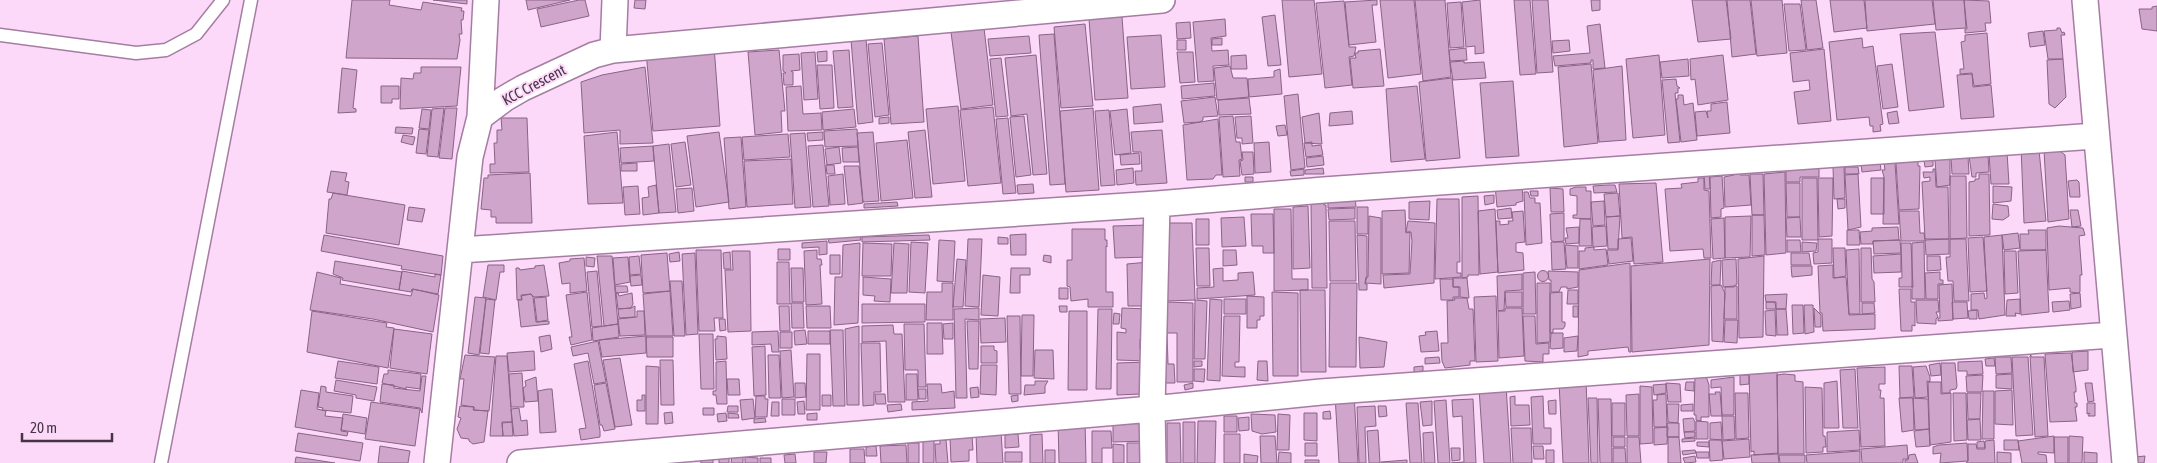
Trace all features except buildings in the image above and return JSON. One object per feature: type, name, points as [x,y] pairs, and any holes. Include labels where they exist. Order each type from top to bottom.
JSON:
[{"type":"street","points":[[437,463],[470,157],[480,117],[486,0]]},
{"type":"street","points":[[613,50],[615,0]]},
{"type":"street","name":"KCC Crescent","points":[[480,117],[504,99],[523,88],[594,55],[613,50],[1162,0]]},
{"type":"street","points":[[2085,0],[2124,463]]},
{"type":"street","points":[[460,250],[1157,204],[2095,136]]},
{"type":"street","points":[[1153,463],[1152,409],[1157,204]]},
{"type":"street","points":[[520,463],[1152,409],[1321,392],[2112,335]]},
{"type":"lane","points":[[0,35],[136,52],[166,50],[196,34],[223,0]]},
{"type":"lane","points":[[161,463],[251,0]]}]
